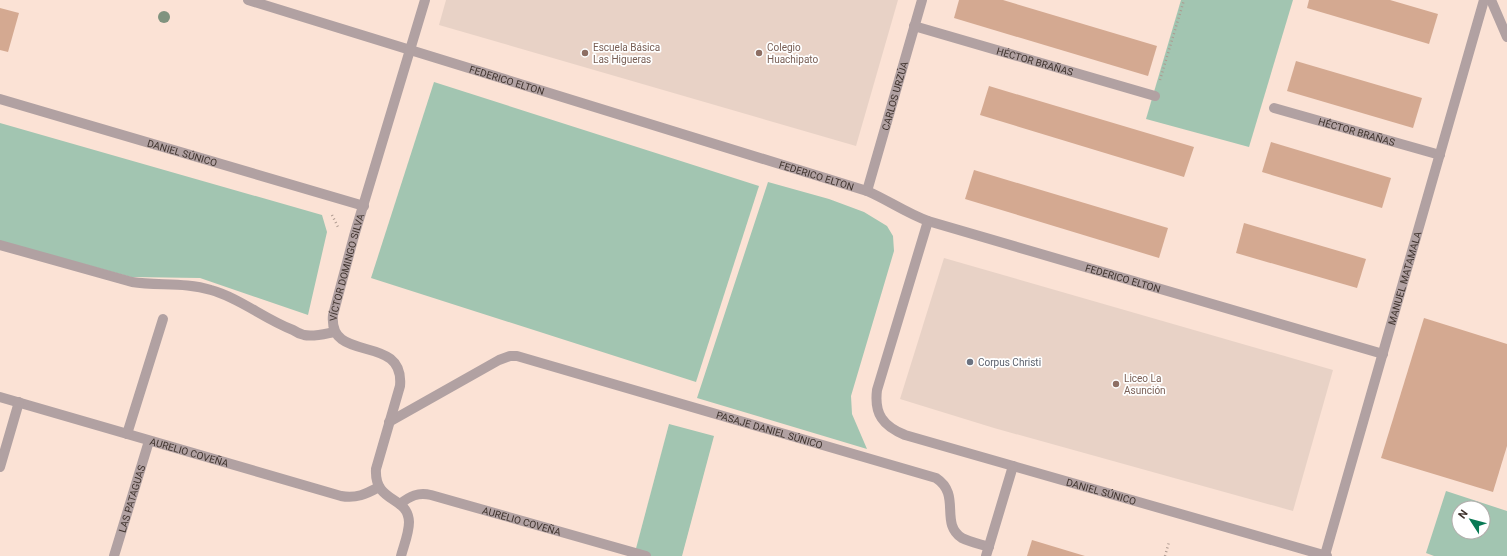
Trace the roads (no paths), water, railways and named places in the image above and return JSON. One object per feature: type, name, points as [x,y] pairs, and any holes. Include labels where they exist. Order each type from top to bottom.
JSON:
[{"type":"street","name":"FEDERICO ELTON","points":[[248,0],[867,191],[883,198],[914,216],[928,221],[1383,354]]},
{"type":"street","name":"VÍCTOR DOMINGO SILVA","points":[[378,487],[375,479],[376,469],[400,386],[401,376],[398,367],[393,360],[385,354],[343,342],[334,332],[332,324],[333,315],[354,236],[425,0]]},
{"type":"street","name":"CARLOS URZÚA","points":[[867,191],[922,0]]},
{"type":"street","name":"MANUEL MATAMALA","points":[[1326,556],[1484,0]]},
{"type":"street","points":[[1491,0],[1507,37]]},
{"type":"street","name":"HÉCTOR BRAÑAS","points":[[914,26],[1155,96]]},
{"type":"street","name":"DANIEL SÚNICO","points":[[0,99],[364,206]]},
{"type":"street","name":"HÉCTOR BRAÑAS","points":[[1274,108],[1440,155]]},
{"type":"street","name":"DANIEL SÚNICO","points":[[928,221],[877,390],[877,409],[887,426],[895,432],[904,435],[1326,556]]},
{"type":"street","points":[[0,245],[132,282],[191,285],[227,295],[280,326],[304,335],[316,336],[334,332]]},
{"type":"street","points":[[127,434],[163,319]]},
{"type":"street","name":"PASAJE DANIEL SÚNICO","points":[[389,422],[499,360],[510,356],[523,357],[936,478],[946,486],[949,492],[950,520],[957,533],[987,551]]},
{"type":"street","name":"AURELIO COVEÑA","points":[[0,397],[341,496],[355,497],[364,495],[378,487]]},
{"type":"street","points":[[0,467],[18,402]]},
{"type":"street","name":"LAS PATAGUAS","points":[[114,556],[149,441]]},
{"type":"street","points":[[987,551],[1013,466]]},
{"type":"street","points":[[378,487],[385,495],[400,504],[406,511],[409,521],[408,531],[401,556]]},
{"type":"street","name":"AURELIO COVEÑA","points":[[400,504],[414,494],[427,494],[646,556]]},
{"type":"place","name":"Escuela Básica Las Higueras","points":[[585,53]]},
{"type":"place","name":"Colegio Huachipato","points":[[759,53]]},
{"type":"place","name":"Corpus Christi","points":[[970,362]]},
{"type":"place","name":"Liceo La Asunción","points":[[1116,384]]}]
